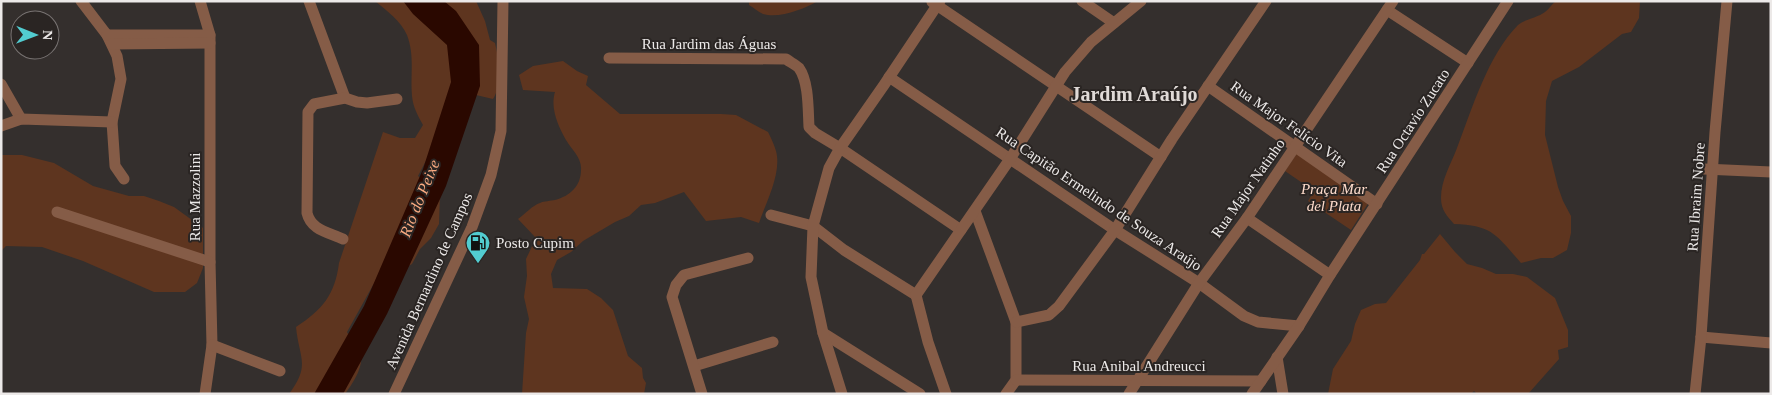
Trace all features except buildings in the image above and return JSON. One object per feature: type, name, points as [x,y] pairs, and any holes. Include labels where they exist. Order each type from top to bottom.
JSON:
[{"type":"street","points":[[81,1],[109,39],[117,56],[121,79],[112,122],[115,166],[124,179]]},
{"type":"street","name":"Rua Mazzolini","points":[[200,1],[210,39],[212,346],[205,394]]},
{"type":"street","points":[[309,1],[345,98]]},
{"type":"street","name":"Avenida Bernardino de Campos","points":[[394,394],[472,227],[491,175],[501,131],[503,1]]},
{"type":"street","points":[[1082,1],[1114,23]]},
{"type":"street","points":[[916,295],[1010,159],[1065,72],[1091,42],[1141,1]]},
{"type":"street","points":[[1016,322],[1049,315],[1059,306],[1115,230],[1160,157],[1266,1]]},
{"type":"street","name":"Rua Octavio Zucato","points":[[1252,394],[1299,326],[1508,1]]},
{"type":"street","name":"Rua Ibraim Nobre","points":[[1695,394],[1702,337],[1709,170],[1727,1]]},
{"type":"street","points":[[842,394],[823,333],[811,278],[813,226],[829,168],[840,148],[889,77],[936,3],[1160,157]]},
{"type":"street","points":[[1390,6],[1468,63]]},
{"type":"street","name":"Rua Major Natinho","points":[[1129,394],[1198,284],[1247,218],[1390,6]]},
{"type":"street","points":[[109,39],[210,39]]},
{"type":"street","name":"Rua Jardim das Águas","points":[[609,58],[786,59],[798,68],[805,84],[809,127],[815,133],[840,148]]},
{"type":"street","name":"Rua Capitão Ermelindo de Souza Araújo","points":[[889,77],[1244,316],[1258,322],[1299,326]]},
{"type":"street","points":[[1,84],[21,119]]},
{"type":"street","name":"Rua Major Felício Vita","points":[[1208,86],[1377,204]]},
{"type":"street","points":[[343,239],[316,227],[309,219],[307,213],[308,112],[314,104],[345,98],[367,103],[397,99]]},
{"type":"street","points":[[1,126],[21,119],[112,122]]},
{"type":"street","points":[[840,148],[961,230]]},
{"type":"street","points":[[1709,170],[1771,172]]},
{"type":"street","points":[[975,210],[1016,322],[1016,380],[1006,394]]},
{"type":"street","points":[[57,212],[210,262]]},
{"type":"street","points":[[771,215],[813,226],[844,250],[916,295],[928,342],[946,394]]},
{"type":"street","points":[[1247,218],[1330,276]]},
{"type":"street","points":[[702,394],[672,298],[676,285],[684,275],[748,258]]},
{"type":"street","points":[[823,333],[920,394]]},
{"type":"street","points":[[1702,337],[1771,343]]},
{"type":"street","points":[[694,366],[773,342]]},
{"type":"street","points":[[212,346],[280,371]]},
{"type":"street","points":[[1277,357],[1283,394]]},
{"type":"street","name":"Rua Anibal Andreucci","points":[[1016,380],[1261,381]]},
{"type":"green space","points":[[375,1],[476,1],[485,21],[490,40],[495,43],[499,64],[498,86],[493,99],[476,95],[454,107],[418,176],[440,194],[439,224],[431,238],[420,249],[412,264],[398,271],[383,272],[373,285],[347,332],[357,345],[361,357],[359,370],[349,389],[345,394],[289,394],[300,376],[302,368],[296,327],[320,308],[330,293],[383,132],[400,138],[415,138],[423,125],[413,100],[412,58],[407,35],[389,12]]},
{"type":"green space","points":[[749,1],[818,1],[784,14],[769,15],[761,13],[749,5]]},
{"type":"green space","points":[[1556,1],[1640,1],[1639,18],[1631,32],[1622,34],[1579,67],[1552,81],[1546,101],[1545,135],[1558,187],[1571,216],[1571,233],[1567,250],[1553,258],[1541,258],[1521,263],[1500,239],[1493,234],[1478,227],[1454,224],[1443,209],[1441,191],[1475,100],[1498,51],[1518,25],[1542,14]]},
{"type":"green space","points":[[563,61],[588,76],[586,85],[620,114],[736,115],[768,132],[776,151],[777,169],[775,178],[759,223],[741,217],[706,221],[684,192],[655,203],[641,205],[629,216],[583,241],[571,252],[557,260],[551,274],[553,288],[587,289],[601,298],[613,310],[628,356],[642,368],[643,378],[646,383],[644,394],[522,394],[526,333],[529,319],[524,297],[527,276],[526,259],[536,238],[518,219],[537,204],[555,200],[574,190],[579,181],[581,166],[560,129],[553,104],[555,92],[523,90],[519,75],[533,66]]},
{"type":"green space","name":"Praça Mar del Plata","points":[[1297,153],[1369,202],[1351,230],[1308,201],[1314,191],[1285,171]]},
{"type":"green space","points":[[1,155],[22,155],[54,163],[93,186],[129,196],[144,196],[174,207],[203,228],[203,268],[197,283],[185,292],[154,292],[83,261],[42,247],[6,246],[1,251]]},
{"type":"green space","points":[[1440,234],[1467,264],[1496,274],[1513,274],[1527,277],[1555,298],[1568,330],[1568,347],[1558,350],[1559,359],[1528,394],[1477,394],[1474,391],[1471,394],[1328,394],[1333,369],[1351,341],[1361,310],[1375,304],[1386,303],[1420,260],[1422,254]]},
{"type":"water","name":"Rio do Peixe","points":[[403,1],[444,1],[456,11],[479,45],[480,86],[446,186],[387,314],[343,394],[314,394],[364,306],[423,169],[451,82],[447,45],[413,14]]},
{"type":"place","name":"Posto Cupim","points":[[478,264]]},
{"type":"district","name":"Jardim Araújo","points":[[1134,94]]}]
